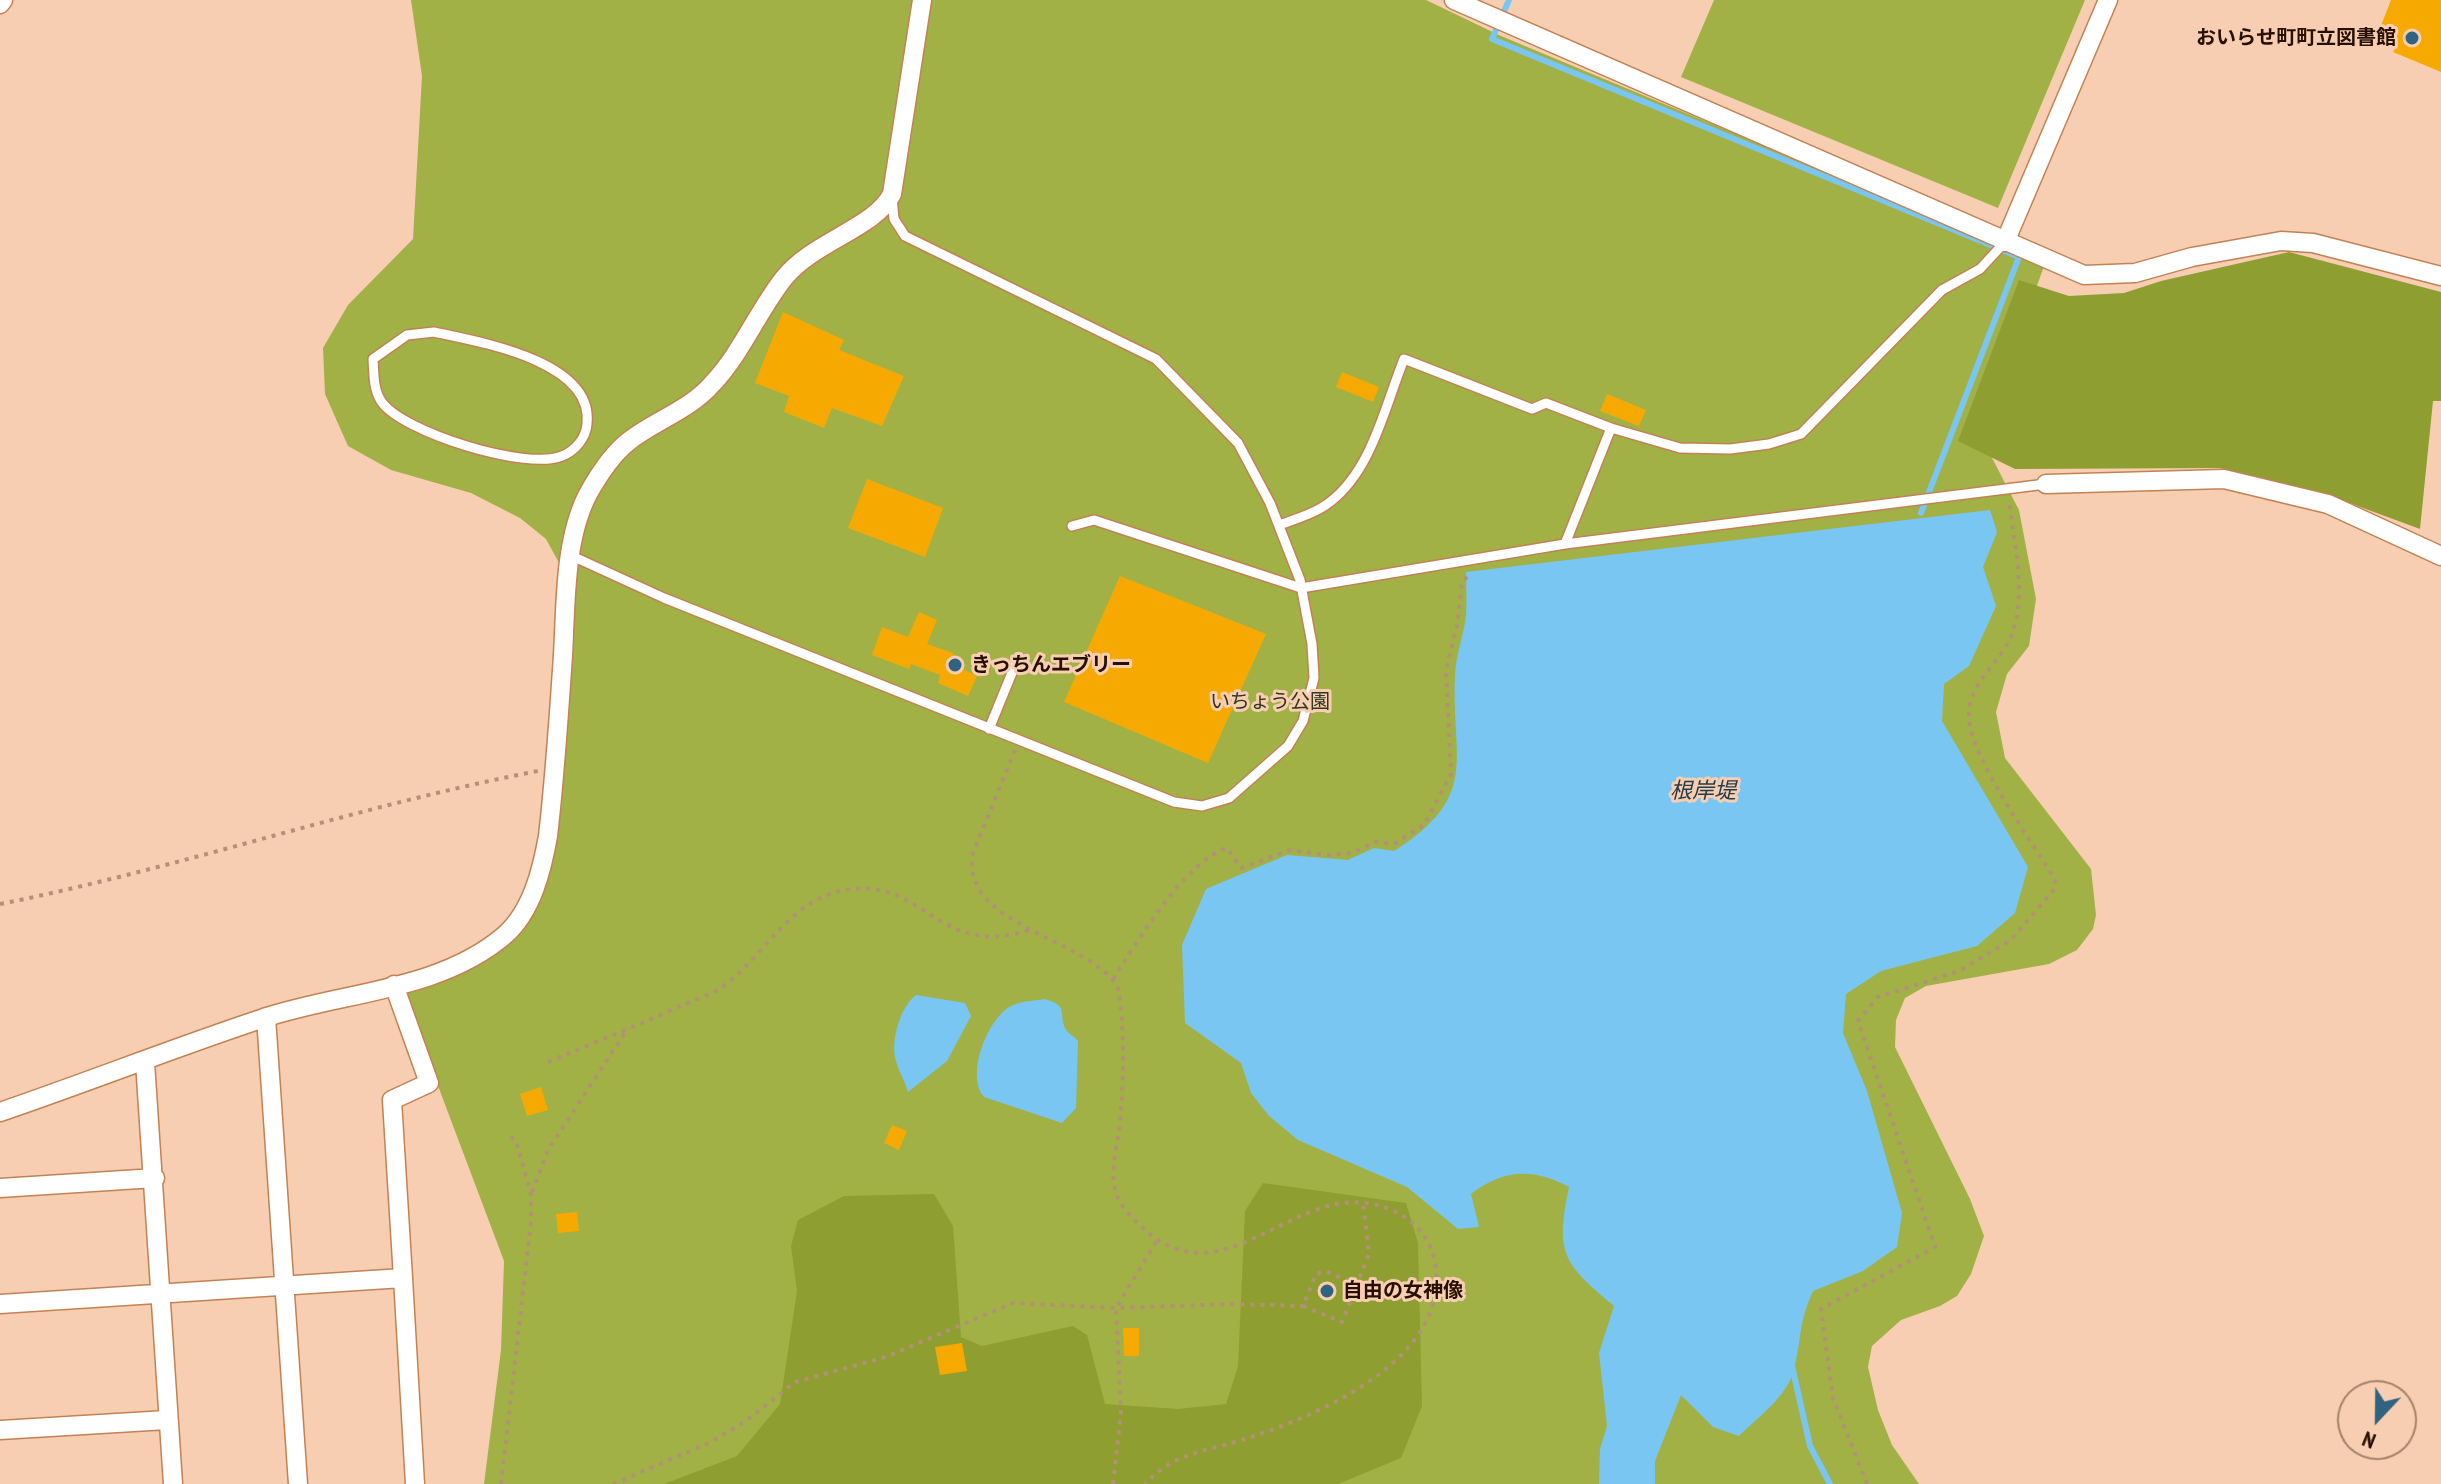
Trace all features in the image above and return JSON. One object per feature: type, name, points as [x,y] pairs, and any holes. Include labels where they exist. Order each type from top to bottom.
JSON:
[{"type":"street","points":[[0,1112],[266,1017],[394,985],[458,965],[505,935],[519,919],[542,870],[556,767],[572,556],[579,517],[606,466],[628,441],[695,401],[734,355],[760,308],[788,273],[817,247],[871,219],[885,208],[892,194],[922,0]]},
{"type":"street","points":[[1454,0],[2084,275],[2135,273],[2192,257],[2281,241],[2313,243],[2441,276]]},
{"type":"street","points":[[2005,242],[2108,0]]},
{"type":"street","points":[[2046,484],[2224,479],[2328,504],[2441,556]]},
{"type":"street","points":[[394,985],[429,1083],[392,1100],[415,1484]]},
{"type":"street","points":[[266,1017],[298,1484]]},
{"type":"street","points":[[145,1062],[173,1484]]},
{"type":"street","points":[[0,1188],[155,1178]]},
{"type":"street","points":[[0,1304],[403,1278]]},
{"type":"street","points":[[0,1430],[167,1420]]},
{"type":"lane","points":[[572,556],[664,598],[1174,802],[1202,806],[1229,798],[1288,746],[1303,721],[1314,678],[1301,588],[1279,525],[1238,443],[1156,359],[905,236],[894,219],[892,194]]},
{"type":"lane","points":[[1279,525],[1327,505],[1345,490],[1359,470],[1404,359],[1532,409],[1546,403],[1611,428],[1680,448],[1769,444],[1801,434],[1942,290],[1980,269],[2005,242]]},
{"type":"lane","points":[[434,332],[504,347],[569,378],[587,404],[587,427],[581,443],[562,457],[534,459],[482,451],[411,424],[381,402],[374,382],[373,359],[407,335],[434,332]]},
{"type":"lane","points":[[1565,544],[1611,428]]},
{"type":"lane","points":[[1072,526],[1094,520],[1301,588],[1565,544],[2046,484]]},
{"type":"lane","points":[[989,729],[1016,663]]},
{"type":"path","points":[[1867,1484],[1833,1398],[1821,1309],[1935,1247],[1858,1021],[1878,997],[1959,971],[2011,940],[2053,891],[2055,880],[1979,754],[1968,718],[1979,680],[2012,636],[2020,597],[2008,497]]},
{"type":"path","points":[[1113,979],[1183,882],[1203,859],[1219,851],[1227,848],[1241,868],[1290,850],[1329,855],[1352,853],[1375,842],[1394,844],[1424,825],[1451,774],[1446,669],[1457,626],[1462,582],[1477,567]]},
{"type":"path","points":[[1019,740],[969,870],[992,903],[1113,979],[1121,1004],[1122,1050],[1120,1121],[1113,1174],[1117,1195],[1136,1222],[1158,1239],[1204,1254],[1223,1251],[1311,1209],[1333,1202],[1363,1202],[1405,1216],[1427,1238],[1433,1253],[1436,1291],[1429,1317],[1415,1340],[1395,1363],[1368,1384],[1241,1440],[1205,1447],[1178,1459],[1158,1471],[1145,1484]]},
{"type":"path","points":[[0,904],[277,835],[434,791],[556,767]]},
{"type":"path","points":[[548,1062],[721,987],[792,915],[810,902],[849,889],[869,888],[893,895],[970,935],[990,937],[1030,929]]},
{"type":"path","points":[[531,1194],[548,1150],[629,1028]]},
{"type":"path","points":[[501,1484],[531,1222],[531,1194],[516,1141],[509,1135]]},
{"type":"path","points":[[613,1484],[709,1443],[746,1421],[795,1382],[886,1357],[1013,1303],[1116,1308],[1232,1304],[1303,1306],[1342,1322],[1369,1254],[1363,1202]]},
{"type":"path","points":[[1113,1484],[1121,1413],[1116,1308],[1158,1239]]},
{"type":"path","points":[[1303,1306],[1316,1274],[1325,1271],[1347,1280],[1354,1290]]},
{"type":"green space","name":"いちょう公園","points":[[411,0],[1426,0],[1501,36],[1986,238],[2044,266],[1987,427],[1989,452],[2019,510],[2036,599],[2029,646],[2007,674],[1996,712],[2005,758],[2091,869],[2096,915],[2093,929],[2077,950],[2049,964],[1926,986],[1905,998],[1896,1020],[1895,1047],[1970,1199],[1984,1236],[1971,1274],[1957,1296],[1940,1306],[1901,1320],[1872,1346],[1868,1367],[1878,1410],[1892,1445],[1919,1484],[484,1484],[501,1350],[504,1261],[403,993],[468,968],[515,938],[530,915],[561,772],[576,594],[546,539],[520,518],[471,493],[391,470],[348,446],[325,394],[323,348],[348,305],[413,239],[422,76]]},
{"type":"green space","points":[[1714,0],[2085,0],[1998,208],[1681,77]]},
{"type":"green space","points":[[2289,252],[2441,292],[2441,401],[2433,401],[2420,529],[2336,498],[2220,468],[2015,469],[1958,441],[2019,280],[2069,296],[2124,293],[2161,281]]},
{"type":"green space","points":[[1263,1183],[1406,1203],[1418,1243],[1422,1406],[1401,1458],[1338,1484],[664,1484],[737,1456],[780,1404],[797,1291],[791,1246],[798,1220],[844,1196],[934,1194],[953,1226],[961,1337],[982,1346],[1073,1326],[1087,1335],[1105,1404],[1178,1409],[1226,1404],[1238,1366],[1245,1211]]},
{"type":"water","name":"根岸堤","points":[[1990,510],[1997,532],[1983,567],[1996,606],[1969,666],[1944,684],[1942,721],[2028,867],[2015,913],[1977,946],[1881,971],[1846,994],[1843,1033],[1867,1091],[1902,1213],[1897,1247],[1863,1271],[1813,1291],[1805,1313],[1791,1379],[1771,1406],[1739,1436],[1713,1427],[1681,1395],[1655,1461],[1655,1484],[1599,1484],[1600,1449],[1607,1426],[1599,1353],[1614,1306],[1583,1279],[1567,1256],[1563,1228],[1569,1187],[1531,1174],[1495,1180],[1471,1194],[1479,1227],[1458,1229],[1407,1187],[1298,1140],[1269,1116],[1251,1093],[1241,1063],[1185,1023],[1182,945],[1206,889],[1287,855],[1348,860],[1374,848],[1394,851],[1440,812],[1456,774],[1455,675],[1466,615],[1466,572]]},
{"type":"water","points":[[916,995],[965,1003],[971,1016],[947,1061],[908,1092],[896,1061],[894,1044],[901,1016]]},
{"type":"water","points":[[1044,999],[1061,1008],[1064,1026],[1078,1041],[1076,1108],[1062,1123],[984,1097],[977,1075],[982,1047],[995,1021],[1013,1005]]},
{"type":"building","name":"おいらせ町町立図書館","points":[[2391,0],[2441,0],[2441,72],[2393,52],[2395,49],[2386,46],[2388,41],[2377,36]]},
{"type":"building","points":[[783,312],[844,340],[839,350],[904,376],[882,426],[832,408],[824,428],[784,412],[789,396],[755,383]]},
{"type":"building","points":[[1342,372],[1379,387],[1373,402],[1336,387]]},
{"type":"building","points":[[1607,394],[1646,410],[1639,426],[1600,411]]},
{"type":"building","points":[[867,479],[943,508],[925,557],[848,528]]},
{"type":"building","points":[[1120,576],[1266,634],[1208,763],[1064,702]]},
{"type":"building","points":[[919,612],[937,620],[927,644],[953,653],[958,667],[977,676],[968,696],[938,683],[940,675],[911,664],[909,669],[872,655],[882,627],[908,637]]},
{"type":"building","points":[[541,1087],[548,1110],[527,1116],[520,1094]]},
{"type":"building","points":[[892,1125],[907,1131],[899,1150],[884,1143]]},
{"type":"building","points":[[577,1212],[579,1231],[558,1233],[556,1214]]},
{"type":"building","points":[[1123,1328],[1139,1328],[1139,1356],[1124,1356]]},
{"type":"building","points":[[962,1343],[967,1371],[940,1375],[935,1347]]},
{"type":"waterway","points":[[1509,0],[1492,39],[1993,246]]},
{"type":"waterway","points":[[1921,513],[2019,257],[2002,250]]},
{"type":"waterway","points":[[1792,1366],[1810,1446],[1830,1484]]},
{"type":"place","name":"おいらせ町町立図書館","points":[[2412,38]]},
{"type":"place","name":"きっちんエブリー","points":[[955,665]]},
{"type":"place","name":"自由の女神像","points":[[1327,1291]]}]
